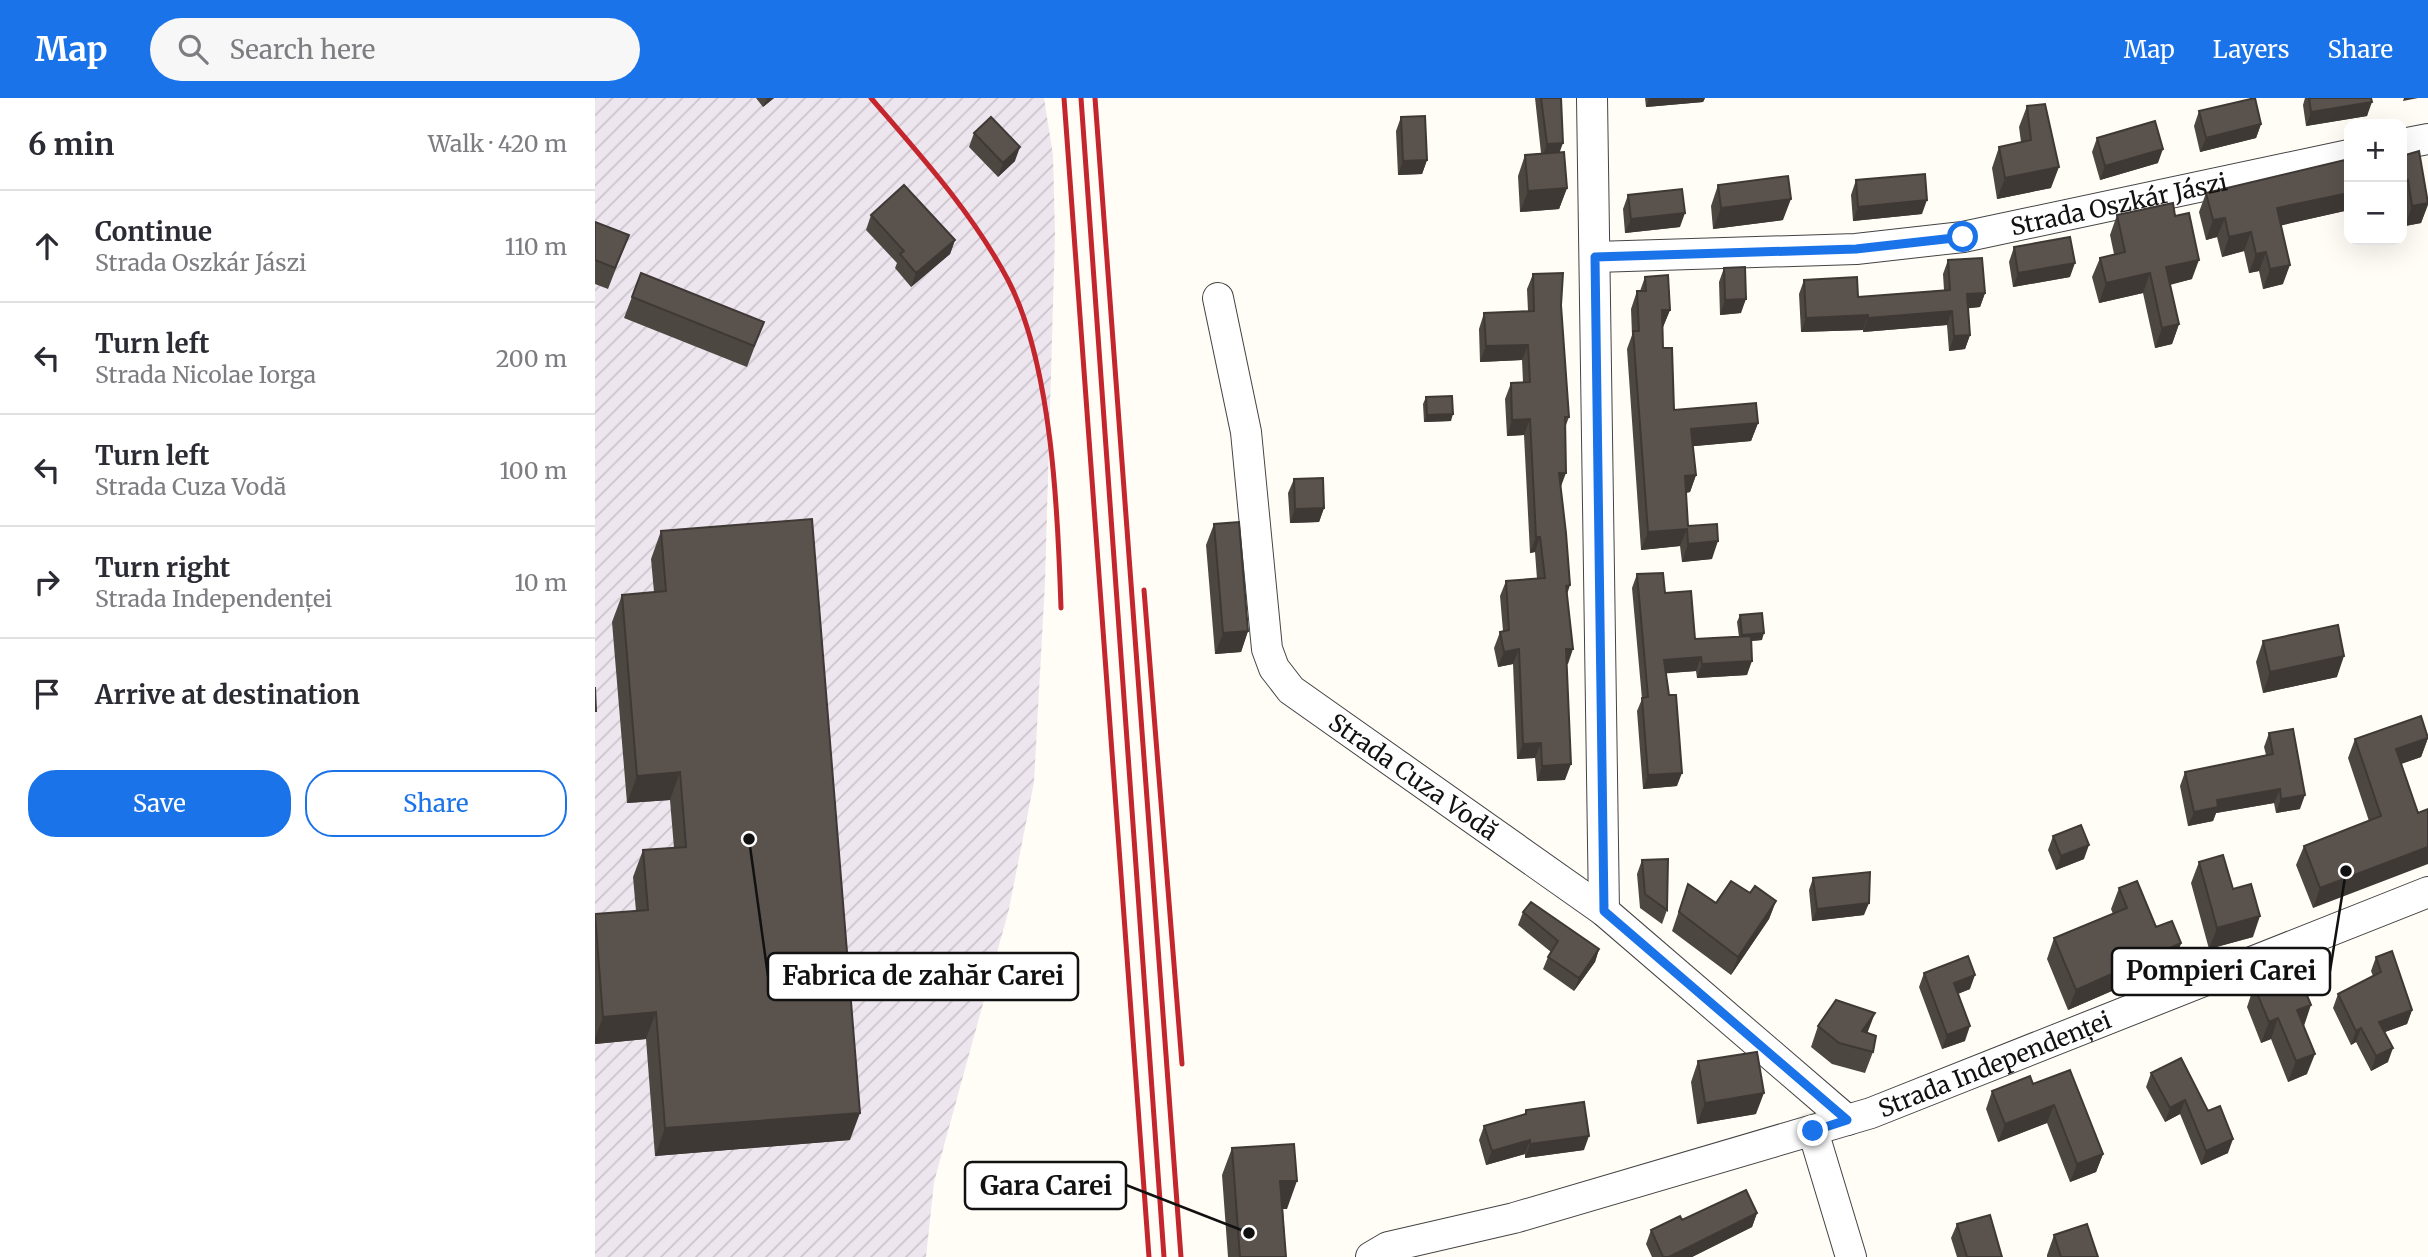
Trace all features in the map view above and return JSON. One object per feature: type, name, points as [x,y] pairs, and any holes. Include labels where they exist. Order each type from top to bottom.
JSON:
[{"type":"street","points":[[1592,98],[1604,911]]},
{"type":"street","points":[[2407,143],[2428,139]]},
{"type":"street","name":"Strada Oszkár Jászi","points":[[1595,257],[1856,249],[1963,237],[2344,156]]},
{"type":"street","name":"Strada Cuza Vodă","points":[[1218,298],[1246,432],[1267,649],[1274,668],[1291,690],[1604,911],[1847,1120]]},
{"type":"street","name":"Strada Independenței","points":[[1382,1254],[1514,1219],[1847,1120],[2428,892]]},
{"type":"street","points":[[1813,1131],[1851,1257]]},
{"type":"shaded area","points":[[595,98],[1044,98],[1053,155],[1055,234],[1045,582],[1034,782],[1009,909],[934,1182],[926,1257],[595,1257]]},
{"type":"building","points":[[1541,98],[1561,98],[1563,143],[1547,144]]},
{"type":"building","points":[[2255,98],[2261,124],[2206,138],[2199,111]]},
{"type":"building","points":[[2309,98],[2371,98],[2372,102],[2311,112]]},
{"type":"building","points":[[2045,104],[2059,167],[2005,178],[1999,147],[2031,140],[2027,106]]},
{"type":"building","points":[[1425,116],[1427,160],[1403,161],[1401,117]]},
{"type":"building","points":[[991,117],[1020,147],[1003,163],[974,133]]},
{"type":"building","points":[[2155,121],[2163,149],[2105,166],[2097,138]]},
{"type":"building","points":[[2419,151],[2428,203],[2412,206],[2407,180],[2407,155]]},
{"type":"building","points":[[1564,152],[1567,188],[1528,191],[1525,155]]},
{"type":"building","points":[[2344,160],[2344,194],[2277,208],[2290,265],[2270,269],[2266,252],[2256,254],[2251,232],[2229,237],[2225,218],[2213,220],[2206,193]]},
{"type":"building","points":[[1925,174],[1927,200],[1858,207],[1856,180]]},
{"type":"building","points":[[1788,176],[1791,199],[1721,208],[1718,185]]},
{"type":"building","points":[[904,185],[955,240],[916,273],[900,254],[904,251],[871,215]]},
{"type":"building","points":[[1682,189],[1685,213],[1631,219],[1628,195]]},
{"type":"building","points":[[2173,203],[2175,216],[2189,213],[2199,260],[2166,267],[2179,324],[2162,328],[2150,273],[2106,283],[2100,258],[2125,252],[2117,215]]},
{"type":"building","points":[[595,222],[629,235],[615,268],[595,260]]},
{"type":"building","points":[[2070,237],[2075,263],[2018,273],[2014,247]]},
{"type":"building","points":[[1982,258],[1985,293],[1967,294],[1970,335],[1954,336],[1952,311],[1868,318],[1868,315],[1806,318],[1804,280],[1857,277],[1858,297],[1950,290],[1948,260]]},
{"type":"building","points":[[1745,267],[1746,299],[1725,300],[1724,268]]},
{"type":"building","points":[[641,273],[764,322],[754,346],[632,297]]},
{"type":"building","points":[[1563,273],[1561,305],[1569,417],[1565,417],[1566,473],[1559,473],[1566,533],[1570,585],[1566,586],[1573,649],[1566,649],[1571,764],[1542,766],[1541,743],[1523,744],[1519,649],[1504,652],[1500,632],[1509,630],[1506,581],[1545,578],[1540,537],[1536,537],[1530,419],[1512,420],[1511,383],[1530,382],[1528,345],[1486,346],[1484,313],[1534,311],[1533,274]]},
{"type":"building","points":[[1668,275],[1670,310],[1662,310],[1663,348],[1672,348],[1674,410],[1756,403],[1758,423],[1691,429],[1696,475],[1685,476],[1688,526],[1717,524],[1718,541],[1688,544],[1687,529],[1648,532],[1633,331],[1639,331],[1637,291],[1646,291],[1645,277]]},
{"type":"building","points":[[1452,396],[1453,414],[1427,415],[1426,397]]},
{"type":"building","points":[[1323,478],[1324,508],[1295,509],[1294,479]]},
{"type":"building","points":[[812,519],[860,1113],[665,1128],[656,1012],[603,1017],[595,914],[648,910],[643,850],[686,847],[680,772],[637,776],[622,595],[666,591],[661,531]]},
{"type":"building","points":[[1239,522],[1248,631],[1223,633],[1214,524]]},
{"type":"building","points":[[1663,573],[1665,593],[1691,591],[1695,639],[1751,636],[1752,661],[1702,664],[1701,657],[1664,660],[1669,695],[1676,695],[1682,773],[1648,775],[1642,698],[1648,697],[1637,574]]},
{"type":"building","points":[[1762,613],[1764,633],[1742,635],[1740,615]]},
{"type":"building","points":[[2338,625],[2344,656],[2270,672],[2263,641]]},
{"type":"building","points":[[2421,716],[2428,738],[2396,749],[2418,813],[2428,809],[2428,847],[2320,888],[2304,846],[2381,816],[2355,739]]},
{"type":"building","points":[[2293,729],[2305,795],[2281,799],[2280,789],[2217,800],[2218,807],[2194,812],[2185,772],[2273,754],[2269,733]]},
{"type":"building","points":[[2081,825],[2089,845],[2061,856],[2053,836]]},
{"type":"building","points":[[2223,855],[2233,889],[2251,884],[2260,916],[2217,928],[2199,862]]},
{"type":"building","points":[[1668,859],[1667,910],[1645,894],[1642,860]]},
{"type":"building","points":[[1870,872],[1869,903],[1817,909],[1813,878]]},
{"type":"building","points":[[1731,881],[1750,893],[1755,886],[1776,901],[1738,957],[1679,912],[1688,884],[1716,903]]},
{"type":"building","points":[[2137,881],[2156,927],[2172,921],[2181,943],[2076,990],[2054,938],[2127,908],[2119,888]]},
{"type":"building","points":[[1531,902],[1599,949],[1579,978],[1548,957],[1558,941],[1523,912]]},
{"type":"building","points":[[2392,951],[2412,1010],[2379,1022],[2393,1048],[2376,1056],[2361,1028],[2356,1031],[2338,994],[2381,972],[2376,957]]},
{"type":"building","points":[[1968,956],[1975,975],[1954,983],[1970,1026],[1947,1035],[1924,973]]},
{"type":"building","points":[[2296,969],[2311,1005],[2297,1010],[2315,1054],[2296,1061],[2278,1018],[2269,1022],[2254,986]]},
{"type":"building","points":[[1836,1000],[1875,1013],[1862,1031],[1876,1036],[1873,1052],[1839,1043],[1818,1026]]},
{"type":"building","points":[[1757,1052],[1764,1093],[1705,1103],[1698,1061]]},
{"type":"building","points":[[2181,1058],[2208,1111],[2220,1106],[2233,1139],[2206,1151],[2185,1100],[2170,1108],[2151,1073]]},
{"type":"building","points":[[2070,1070],[2103,1154],[2077,1164],[2054,1105],[2005,1124],[1992,1091],[2030,1076],[2033,1084]]},
{"type":"building","points":[[1584,1102],[1589,1136],[1530,1144],[1530,1140],[1492,1151],[1484,1126],[1526,1114],[1526,1110]]},
{"type":"building","points":[[1294,1144],[1297,1181],[1280,1181],[1286,1257],[1240,1257],[1232,1148]]},
{"type":"building","points":[[1746,1190],[1757,1213],[1669,1257],[1663,1257],[1651,1230],[1680,1216],[1682,1220]]},
{"type":"building","points":[[1990,1215],[2002,1257],[1967,1257],[1957,1224]]},
{"type":"building","points":[[2087,1224],[2098,1257],[2061,1257],[2054,1235]]},
{"type":"railway","points":[[871,98],[962,208],[994,255],[1023,314],[1034,353],[1050,440],[1058,528],[1061,608]]},
{"type":"railway","points":[[1064,98],[1149,1257]]},
{"type":"railway","points":[[1081,98],[1164,1257]]},
{"type":"railway","points":[[1095,98],[1181,1257]]},
{"type":"railway","points":[[1144,590],[1182,1064]]},
{"type":"place","name":"Fabrica de zahăr Carei","points":[[749,839]]},
{"type":"place","name":"Pompieri Carei","points":[[2346,871]]},
{"type":"place","name":"Gara Carei","points":[[1249,1233]]},
{"type":"route","points":[[1813,1131],[1847,1120],[1604,911],[1595,257],[1856,249],[1963,237]]}]
